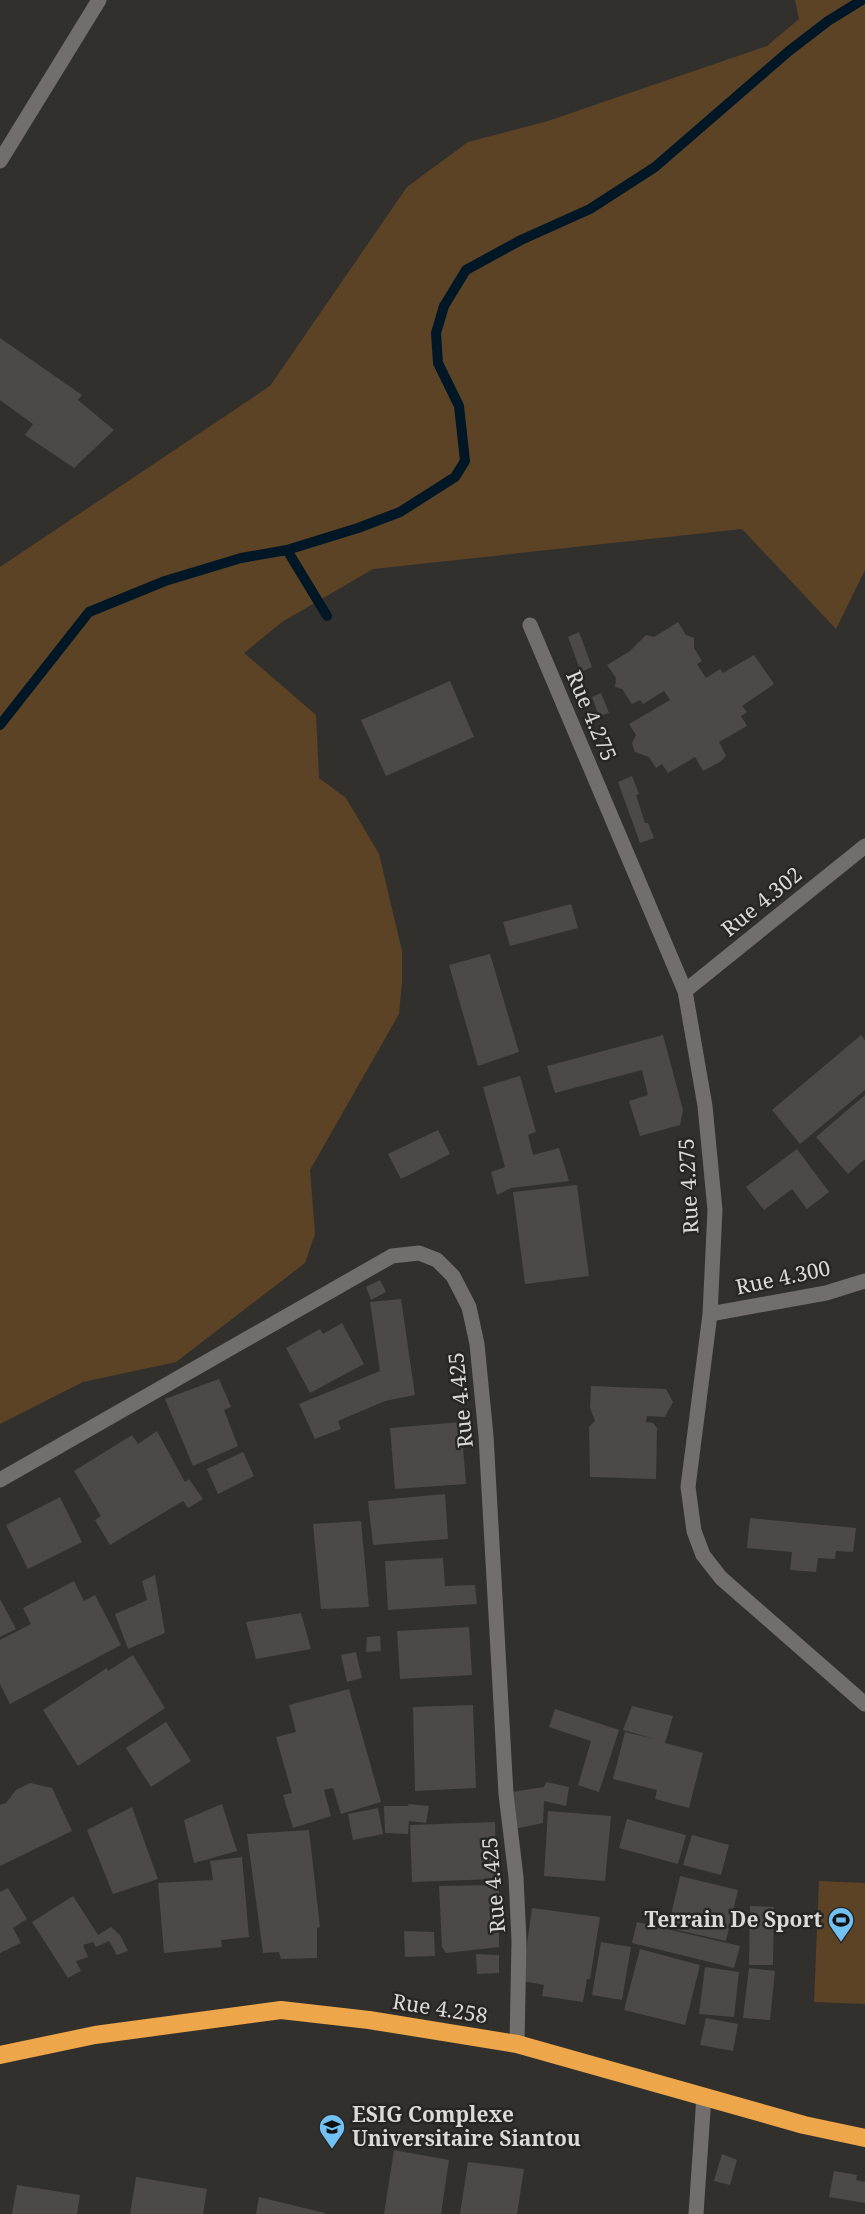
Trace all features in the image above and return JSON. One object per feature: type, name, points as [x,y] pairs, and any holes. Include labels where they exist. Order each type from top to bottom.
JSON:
[{"type":"highway","name":"Rue 4.258","points":[[0,2055],[95,2035],[281,2010],[369,2020],[517,2044],[865,2139]]},
{"type":"street","points":[[0,161],[99,0]]},
{"type":"street","name":"Rue 4.275","points":[[530,625],[685,991],[705,1106],[715,1210],[710,1314],[688,1487],[694,1531],[703,1555],[721,1578],[865,1704]]},
{"type":"street","name":"Rue 4.302","points":[[685,991],[865,846]]},
{"type":"street","name":"Rue 4.425","points":[[0,1480],[392,1256],[419,1253],[437,1260],[453,1276],[469,1307],[477,1344],[486,1436],[506,1794],[519,1930],[517,2044]]},
{"type":"street","name":"Rue 4.300","points":[[710,1314],[826,1293],[865,1281]]},
{"type":"street","points":[[696,2214],[704,2096]]},
{"type":"shaded area","points":[[795,0],[865,0],[865,570],[836,629],[742,529],[373,569],[282,622],[244,653],[316,715],[319,778],[346,798],[379,854],[402,951],[399,1014],[310,1170],[315,1234],[305,1263],[176,1362],[83,1382],[0,1424],[0,567],[270,386],[407,187],[468,142],[548,121],[767,46],[799,19]]},
{"type":"shaded area","name":"Terrain De Sport","points":[[819,1881],[865,1883],[865,2004],[814,2002]]},
{"type":"building","points":[[0,338],[82,395],[78,400],[114,430],[74,468],[25,435],[33,424],[0,400]]},
{"type":"building","points":[[678,622],[686,635],[694,638],[694,648],[702,661],[697,664],[706,678],[720,669],[723,673],[754,655],[774,684],[742,706],[747,712],[741,716],[747,726],[719,742],[726,756],[720,762],[703,771],[695,757],[668,773],[662,764],[656,768],[649,757],[635,752],[632,743],[636,735],[629,724],[670,700],[664,691],[643,704],[640,700],[632,704],[622,689],[615,687],[616,678],[607,665],[630,651],[646,635],[654,637]]},
{"type":"building","points":[[579,632],[592,667],[581,672],[568,637]]},
{"type":"building","points":[[450,681],[474,737],[386,776],[361,720]]},
{"type":"building","points":[[601,693],[609,713],[599,716],[592,697]]},
{"type":"building","points":[[632,776],[639,794],[636,795],[645,823],[648,823],[654,838],[640,843],[618,782]]},
{"type":"building","points":[[794,865],[801,874],[776,894],[768,886]]},
{"type":"building","points":[[571,904],[578,928],[510,946],[503,922]]},
{"type":"building","points":[[490,954],[519,1052],[478,1066],[449,965]]},
{"type":"building","points":[[663,1035],[683,1110],[680,1125],[640,1136],[629,1101],[648,1095],[642,1070],[555,1093],[547,1066]]},
{"type":"building","points":[[861,1035],[865,1040],[865,1090],[800,1144],[772,1110]]},
{"type":"building","points":[[520,1076],[536,1132],[528,1135],[533,1155],[559,1148],[569,1181],[511,1188],[497,1195],[491,1172],[505,1167],[483,1087]]},
{"type":"building","points":[[865,1095],[865,1159],[848,1174],[816,1137]]},
{"type":"building","points":[[438,1130],[450,1154],[401,1179],[388,1154]]},
{"type":"building","points":[[797,1149],[829,1192],[807,1209],[792,1189],[764,1210],[746,1187]]},
{"type":"building","points":[[577,1185],[589,1276],[525,1284],[513,1192]]},
{"type":"building","points":[[380,1280],[386,1292],[371,1300],[366,1287]]},
{"type":"building","points":[[401,1299],[415,1395],[385,1401],[338,1421],[341,1429],[315,1439],[299,1404],[380,1371],[370,1302]]},
{"type":"building","points":[[342,1323],[364,1364],[310,1393],[286,1348],[320,1329],[323,1334]]},
{"type":"building","points":[[219,1379],[231,1407],[224,1410],[238,1446],[193,1466],[165,1399]]},
{"type":"building","points":[[591,1386],[666,1389],[673,1402],[665,1417],[647,1416],[646,1422],[653,1423],[657,1428],[656,1479],[590,1477],[589,1427],[595,1421],[590,1408]]},
{"type":"building","points":[[461,1422],[466,1484],[395,1489],[390,1428]]},
{"type":"building","points":[[157,1431],[185,1482],[189,1479],[203,1499],[188,1508],[183,1501],[110,1545],[95,1520],[101,1516],[74,1471],[132,1435],[138,1444]]},
{"type":"building","points":[[243,1452],[254,1476],[218,1494],[207,1469]]},
{"type":"building","points":[[445,1494],[448,1539],[373,1545],[368,1501]]},
{"type":"building","points":[[60,1497],[82,1542],[28,1569],[6,1525]]},
{"type":"building","points":[[750,1518],[856,1528],[853,1552],[836,1551],[835,1559],[818,1558],[816,1572],[790,1570],[792,1552],[747,1548]]},
{"type":"building","points":[[361,1521],[369,1607],[321,1609],[313,1524]]},
{"type":"building","points":[[443,1558],[445,1586],[475,1585],[477,1604],[388,1610],[385,1561]]},
{"type":"building","points":[[155,1575],[165,1633],[128,1649],[115,1614],[147,1600],[142,1581]]},
{"type":"building","points":[[74,1581],[84,1601],[95,1595],[121,1645],[10,1704],[0,1684],[0,1640],[31,1624],[23,1608]]},
{"type":"building","points":[[0,1599],[16,1629],[0,1637]]},
{"type":"building","points":[[301,1613],[311,1649],[256,1659],[246,1622]]},
{"type":"building","points":[[469,1627],[472,1675],[400,1679],[397,1631]]},
{"type":"building","points":[[380,1636],[381,1651],[366,1652],[367,1637]]},
{"type":"building","points":[[356,1652],[362,1678],[347,1682],[341,1655]]},
{"type":"building","points":[[133,1655],[165,1708],[78,1766],[43,1710],[107,1668],[108,1671]]},
{"type":"building","points":[[349,1689],[381,1802],[341,1814],[333,1788],[324,1790],[331,1816],[293,1828],[283,1795],[292,1793],[276,1737],[296,1732],[289,1705]]},
{"type":"building","points":[[473,1705],[476,1788],[415,1791],[413,1707]]},
{"type":"building","points":[[632,1706],[673,1716],[665,1743],[703,1753],[689,1808],[655,1799],[657,1790],[613,1779],[625,1732],[655,1739],[623,1730]]},
{"type":"building","points":[[555,1709],[619,1730],[599,1792],[578,1785],[591,1741],[549,1727]]},
{"type":"building","points":[[166,1722],[191,1761],[151,1787],[126,1748]]},
{"type":"building","points":[[546,1782],[569,1787],[566,1806],[544,1801],[543,1823],[514,1829],[512,1792],[544,1787]]},
{"type":"building","points":[[30,1783],[52,1788],[72,1831],[0,1866],[0,1805],[6,1803],[16,1790]]},
{"type":"building","points":[[222,1804],[237,1851],[194,1863],[184,1820]]},
{"type":"building","points":[[409,1804],[429,1806],[426,1823],[409,1821],[408,1834],[385,1833],[384,1806],[408,1806]]},
{"type":"building","points":[[132,1807],[158,1879],[113,1894],[87,1830]]},
{"type":"building","points":[[378,1808],[383,1834],[353,1840],[348,1814]]},
{"type":"building","points":[[548,1811],[611,1816],[605,1881],[544,1876]]},
{"type":"building","points":[[627,1819],[686,1835],[678,1864],[619,1848]]},
{"type":"building","points":[[495,1822],[496,1879],[412,1882],[410,1825]]},
{"type":"building","points":[[309,1830],[320,1927],[317,1928],[317,1958],[281,1959],[279,1952],[263,1953],[247,1834]]},
{"type":"building","points":[[692,1835],[729,1845],[721,1875],[683,1865]]},
{"type":"building","points":[[242,1857],[249,1937],[221,1940],[222,1947],[164,1953],[158,1883],[213,1880],[210,1861]]},
{"type":"building","points":[[680,1876],[738,1890],[726,1941],[668,1928]]},
{"type":"building","points":[[499,1885],[499,1947],[446,1953],[442,1947],[439,1886]]},
{"type":"building","points":[[8,1888],[27,1919],[13,1928],[21,1943],[0,1953],[0,1892]]},
{"type":"building","points":[[73,1896],[98,1935],[111,1927],[120,1935],[128,1951],[117,1955],[109,1941],[96,1947],[93,1942],[83,1945],[88,1957],[76,1961],[81,1971],[68,1978],[32,1922]]},
{"type":"building","points":[[750,1906],[774,1907],[773,1965],[749,1965]]},
{"type":"building","points":[[532,1908],[600,1917],[590,1979],[587,1979],[583,2002],[542,1996],[544,1985],[522,1981]]},
{"type":"building","points":[[637,1922],[740,1946],[734,1968],[632,1943]]},
{"type":"building","points":[[404,1931],[434,1932],[435,1956],[405,1957]]},
{"type":"building","points":[[601,1942],[631,1947],[622,2000],[592,1995]]},
{"type":"building","points":[[640,1949],[700,1965],[685,2025],[624,2010]]},
{"type":"building","points":[[476,1954],[499,1955],[499,1973],[477,1974]]},
{"type":"building","points":[[705,1967],[739,1972],[734,2017],[699,2014]]},
{"type":"building","points":[[749,1968],[775,1971],[770,2020],[743,2018]]},
{"type":"building","points":[[706,2018],[738,2024],[733,2051],[700,2045]]},
{"type":"building","points":[[394,2150],[449,2160],[441,2214],[384,2214]]},
{"type":"building","points":[[722,2154],[737,2160],[730,2185],[714,2181]]},
{"type":"building","points":[[468,2162],[524,2169],[517,2214],[460,2214]]},
{"type":"building","points":[[834,2171],[857,2175],[856,2180],[865,2182],[865,2203],[829,2197]]},
{"type":"building","points":[[136,2177],[207,2189],[203,2214],[130,2214]]},
{"type":"building","points":[[17,2185],[80,2195],[77,2214],[12,2214]]},
{"type":"building","points":[[259,2197],[325,2213],[325,2214],[256,2214]]},
{"type":"waterway","points":[[0,725],[89,612],[165,581],[241,558],[287,550],[358,528],[400,512],[455,477],[465,461],[459,406],[438,363],[436,333],[444,306],[466,270],[521,240],[590,209],[655,167],[789,51],[828,21],[862,0]]},
{"type":"waterway","points":[[287,550],[327,616]]},
{"type":"place","name":"Terrain De Sport","points":[[841,1943]]},
{"type":"place","name":"ESIG Complexe Universitaire Siantou","points":[[332,2150]]}]
